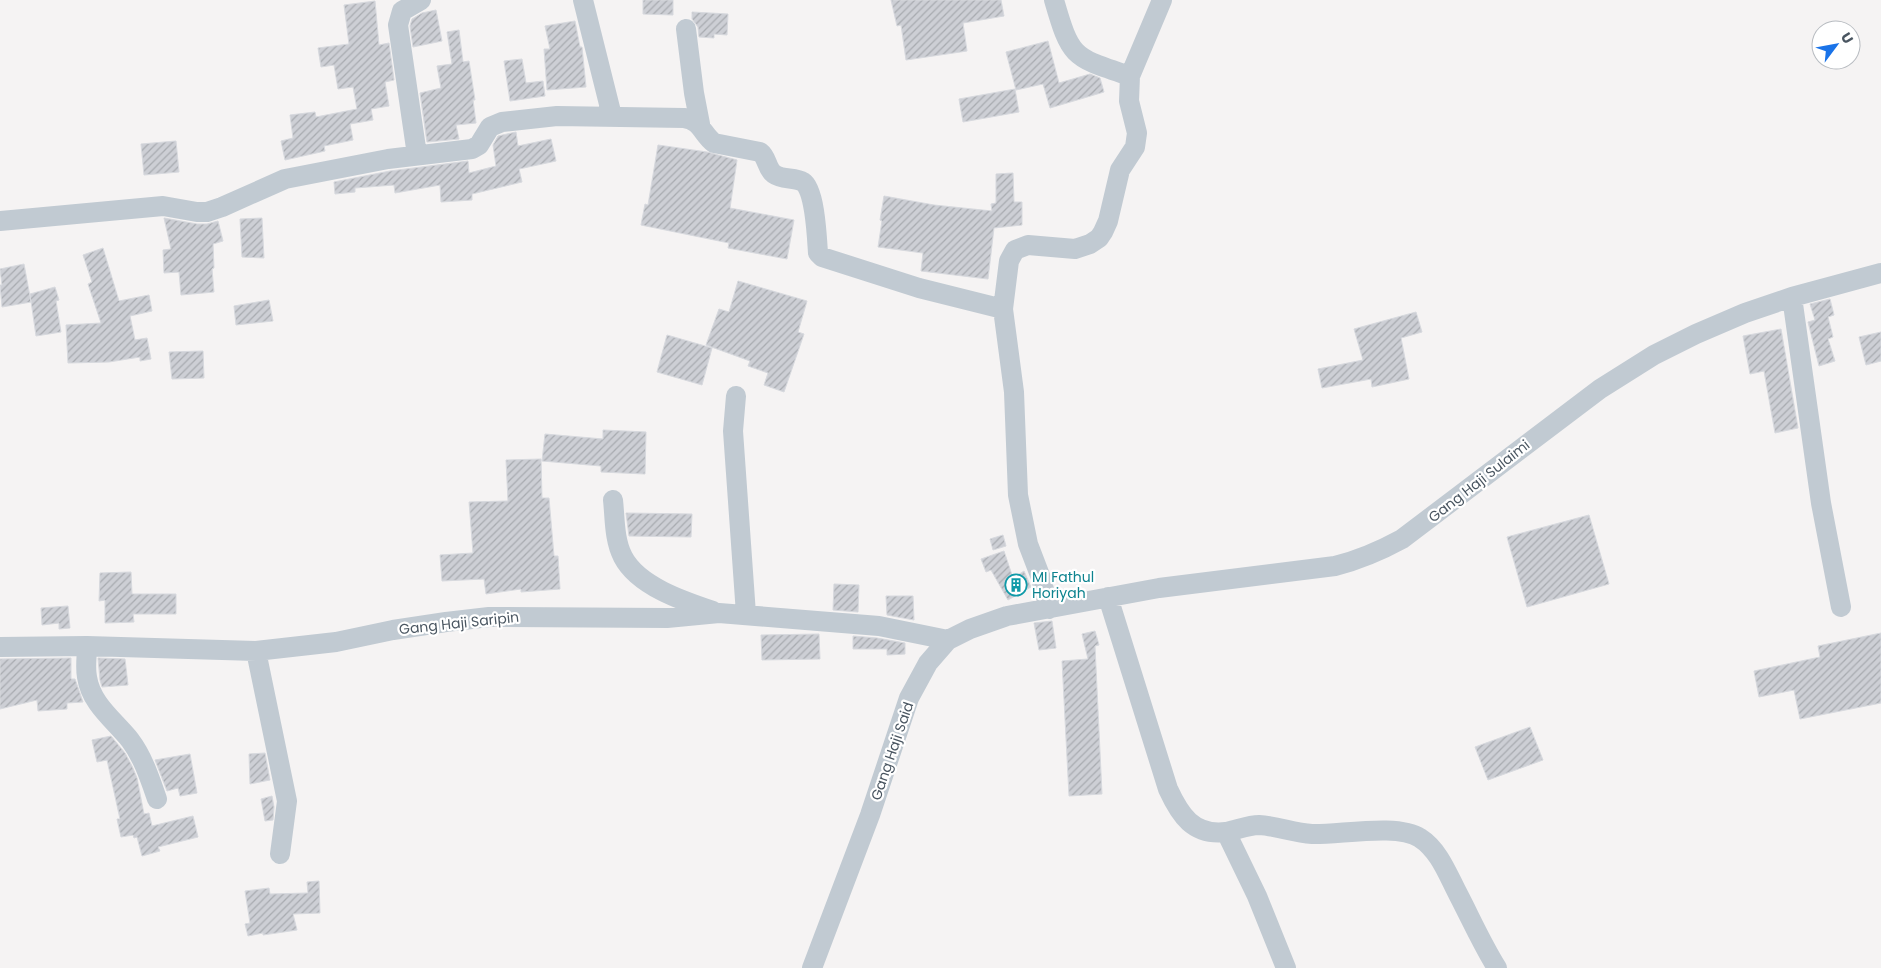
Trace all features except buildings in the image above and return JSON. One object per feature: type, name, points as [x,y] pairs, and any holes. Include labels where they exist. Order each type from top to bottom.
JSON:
[{"type":"street","points":[[417,155],[398,25],[402,11],[421,0]]},
{"type":"street","points":[[584,0],[612,116]]},
{"type":"street","points":[[1054,0],[1065,36],[1073,50],[1081,58],[1130,76]]},
{"type":"street","points":[[1048,608],[1041,578],[1028,544],[1018,495],[1014,392],[1003,309],[1009,261],[1015,250],[1028,245],[1082,248],[1099,238],[1103,232],[1110,214],[1120,170],[1135,147],[1137,139],[1136,126],[1128,101],[1130,76],[1162,0]]},
{"type":"street","points":[[686,29],[700,124],[714,143],[760,152],[765,155],[772,172],[776,176],[803,182],[808,187],[814,215],[818,252],[822,257],[919,288],[1003,309]]},
{"type":"street","points":[[0,221],[162,206],[207,212],[285,179],[388,159],[476,148],[490,127],[502,122],[557,116],[612,116],[690,118],[700,124]]},
{"type":"street","name":"Gang Haji Sulaimi","points":[[1048,608],[1159,588],[1335,566],[1384,550],[1424,523],[1600,389],[1654,355],[1720,323],[1792,297],[1881,273]]},
{"type":"street","points":[[1792,297],[1822,503],[1841,607]]},
{"type":"street","points":[[736,396],[733,431],[746,614]]},
{"type":"street","points":[[613,500],[617,538],[622,556],[640,579],[690,603],[719,613]]},
{"type":"street","points":[[1108,597],[1168,788],[1175,804],[1185,818],[1194,826],[1208,833],[1226,832],[1258,825],[1310,834],[1388,831],[1404,832],[1418,837],[1426,842],[1442,864],[1497,968]]},
{"type":"street","name":"Gang Haji Said","points":[[812,968],[870,815],[909,698],[928,662],[948,640],[970,629],[1006,616],[1048,608]]},
{"type":"street","name":"Gang Haji Saripin","points":[[0,647],[88,646],[256,651],[336,642],[402,629],[489,617],[667,618],[719,613],[879,626],[948,640]]},
{"type":"street","points":[[88,646],[86,674],[91,692],[111,720],[130,740],[145,767],[157,799]]},
{"type":"street","points":[[256,651],[287,801],[280,854]]},
{"type":"street","points":[[1226,832],[1257,896],[1286,968]]},
{"type":"place","name":"MI Fathul Horiyah","points":[[1016,585]]}]
